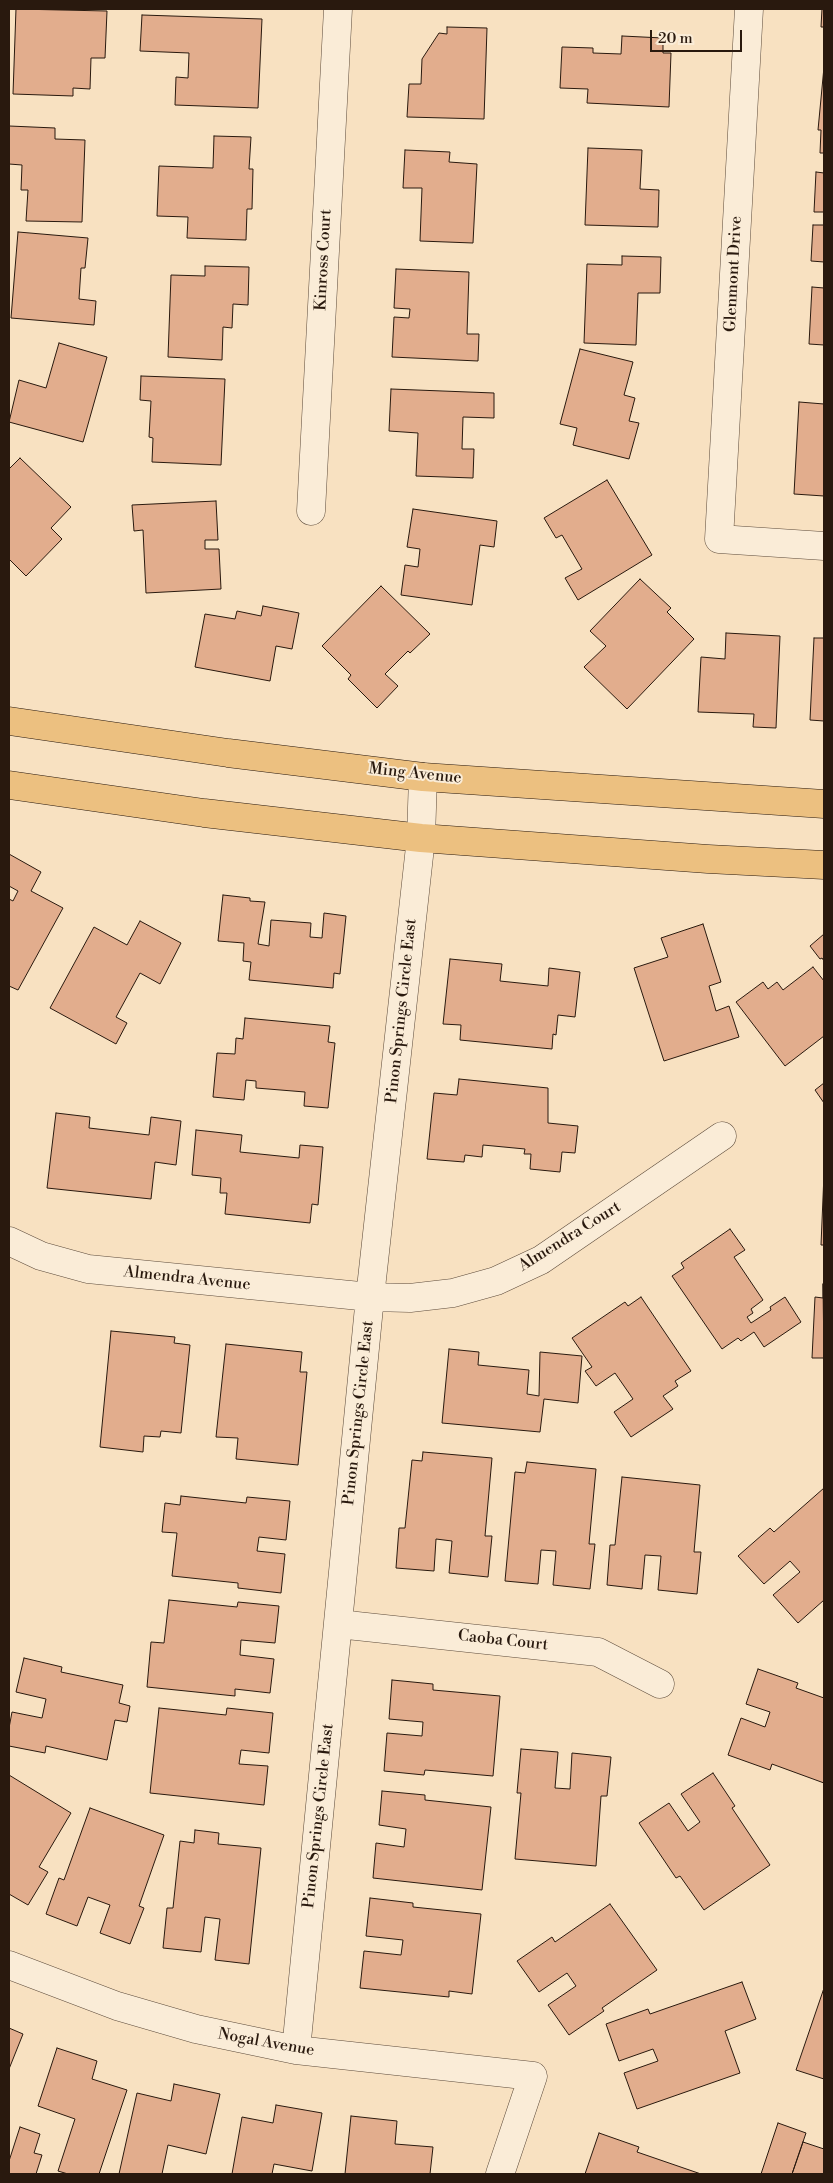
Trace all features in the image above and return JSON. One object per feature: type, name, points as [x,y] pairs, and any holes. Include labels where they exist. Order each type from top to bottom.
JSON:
[{"type":"main road","name":"Ming Avenue","points":[[9,721],[228,753],[423,777],[824,804]]},
{"type":"main road","points":[[9,785],[204,814],[422,838],[708,859],[824,865]]},
{"type":"street","name":"Kinross Court","points":[[311,511],[338,9]]},
{"type":"street","name":"Glenmont Drive","points":[[749,9],[720,539],[824,546]]},
{"type":"street","name":"Pinon Springs Circle East","points":[[296,2050],[370,1297],[422,838],[423,777]]},
{"type":"street","name":"Almendra Court","points":[[370,1297],[410,1298],[445,1294],[496,1281],[541,1260],[722,1136]]},
{"type":"street","name":"Almendra Avenue","points":[[9,1241],[41,1256],[88,1268],[370,1297]]},
{"type":"street","name":"Caoba Court","points":[[338,1624],[598,1652],[660,1684]]},
{"type":"street","name":"Nogal Avenue","points":[[9,1965],[117,2006],[196,2029],[296,2050],[534,2076],[500,2174]]},
{"type":"building","points":[[16,9],[107,11],[105,58],[91,58],[90,89],[73,88],[73,96],[13,94]]},
{"type":"building","points":[[822,9],[824,9],[824,27],[821,27]]},
{"type":"building","points":[[142,15],[262,19],[258,108],[175,105],[176,77],[188,78],[189,53],[140,51]]},
{"type":"building","points":[[447,27],[487,28],[484,119],[407,117],[409,84],[421,84],[422,59],[439,33],[447,34]]},
{"type":"building","points":[[622,36],[663,38],[663,53],[671,53],[669,107],[587,103],[588,89],[560,88],[562,47],[593,48],[593,53],[621,54]]},
{"type":"building","points":[[824,67],[824,153],[820,153],[821,130],[818,130]]},
{"type":"building","points":[[9,126],[55,128],[55,139],[85,140],[82,222],[26,221],[28,190],[21,190],[22,165],[9,164]]},
{"type":"building","points":[[214,136],[251,137],[249,169],[253,169],[252,209],[247,209],[246,240],[187,238],[188,217],[157,216],[159,166],[213,168]]},
{"type":"building","points":[[588,148],[642,150],[640,189],[659,190],[658,227],[585,225]]},
{"type":"building","points":[[405,150],[450,152],[449,162],[477,164],[473,243],[420,241],[422,188],[403,188]]},
{"type":"building","points":[[816,172],[824,173],[824,212],[814,212]]},
{"type":"building","points":[[813,225],[824,225],[824,262],[811,261]]},
{"type":"building","points":[[18,232],[88,238],[85,268],[81,268],[79,299],[96,301],[94,325],[11,318]]},
{"type":"building","points":[[622,256],[661,257],[660,293],[638,293],[636,345],[584,343],[587,264],[622,265]]},
{"type":"building","points":[[205,266],[249,267],[248,305],[233,304],[232,328],[223,327],[222,360],[168,357],[171,275],[205,276]]},
{"type":"building","points":[[396,269],[469,272],[467,334],[479,334],[478,361],[392,357],[394,317],[409,318],[410,309],[394,308]]},
{"type":"building","points":[[812,287],[824,288],[824,345],[809,344]]},
{"type":"building","points":[[59,343],[107,357],[83,442],[9,422],[19,380],[46,388]]},
{"type":"building","points":[[580,349],[633,362],[624,395],[635,398],[629,421],[639,423],[629,459],[573,445],[577,428],[560,424]]},
{"type":"building","points":[[141,376],[225,379],[221,465],[152,462],[153,438],[149,437],[151,401],[140,400]]},
{"type":"building","points":[[391,389],[494,393],[494,418],[463,417],[462,449],[474,449],[473,478],[416,476],[418,433],[389,431]]},
{"type":"building","points":[[799,402],[824,404],[824,496],[794,494]]},
{"type":"building","points":[[20,458],[71,507],[51,528],[62,539],[26,576],[9,559],[9,469]]},
{"type":"building","points":[[607,480],[652,555],[578,600],[565,578],[582,569],[562,535],[556,538],[544,518]]},
{"type":"building","points":[[216,501],[218,540],[205,540],[205,549],[219,549],[221,589],[146,593],[143,530],[134,531],[132,505]]},
{"type":"building","points":[[413,509],[497,521],[494,547],[480,545],[472,605],[401,595],[405,565],[418,567],[420,549],[407,547]]},
{"type":"building","points":[[640,579],[671,608],[667,612],[694,639],[627,709],[584,667],[606,646],[590,631]]},
{"type":"building","points":[[381,586],[430,634],[410,653],[408,651],[385,674],[398,686],[377,708],[348,679],[351,675],[322,646]]},
{"type":"building","points":[[263,606],[299,613],[292,649],[276,646],[270,681],[195,667],[205,614],[235,619],[237,611],[261,616]]},
{"type":"building","points":[[726,633],[780,636],[776,728],[753,727],[754,714],[698,712],[701,657],[725,659]]},
{"type":"building","points":[[814,638],[824,638],[824,721],[810,720]]},
{"type":"building","points":[[9,854],[41,872],[31,891],[63,908],[18,990],[9,986],[9,899],[13,901],[18,891],[9,886]]},
{"type":"building","points":[[223,895],[265,902],[258,944],[269,946],[271,920],[311,923],[310,937],[322,938],[324,913],[346,916],[340,974],[334,973],[333,988],[249,980],[251,962],[243,961],[244,943],[218,941]]},
{"type":"building","points":[[140,921],[181,943],[160,984],[140,973],[116,1017],[127,1023],[116,1044],[50,1008],[94,927],[127,945]]},
{"type":"building","points":[[703,924],[721,982],[709,986],[716,1011],[729,1006],[739,1037],[664,1061],[634,968],[668,957],[661,938]]},
{"type":"building","points":[[824,934],[824,961],[822,958],[820,959],[810,946]]},
{"type":"building","points":[[450,959],[502,964],[500,981],[548,986],[549,968],[580,972],[575,1017],[558,1015],[556,1035],[553,1034],[552,1049],[460,1040],[461,1025],[443,1024]]},
{"type":"building","points":[[813,967],[824,981],[824,1036],[785,1066],[736,1002],[763,982],[768,989],[777,982],[783,990]]},
{"type":"building","points":[[245,1018],[330,1026],[328,1042],[335,1043],[328,1108],[304,1106],[305,1092],[256,1088],[256,1081],[246,1080],[244,1100],[213,1097],[217,1053],[235,1054],[236,1038],[243,1039]]},
{"type":"building","points":[[459,1079],[548,1088],[548,1123],[578,1126],[575,1153],[562,1152],[560,1172],[530,1169],[531,1154],[524,1154],[525,1149],[483,1145],[482,1157],[465,1155],[464,1162],[427,1159],[434,1093],[457,1095]]},
{"type":"building","points":[[824,1083],[824,1103],[815,1090]]},
{"type":"building","points":[[56,1113],[90,1117],[89,1128],[149,1135],[151,1117],[181,1121],[176,1165],[155,1162],[151,1199],[47,1188]]},
{"type":"building","points":[[196,1130],[242,1135],[240,1152],[299,1158],[300,1145],[323,1147],[318,1205],[312,1204],[310,1223],[225,1214],[227,1193],[220,1193],[221,1178],[192,1175]]},
{"type":"building","points":[[824,1174],[824,1245],[821,1245]]},
{"type":"building","points":[[730,1229],[745,1250],[734,1257],[763,1300],[751,1309],[753,1313],[747,1317],[751,1323],[771,1310],[770,1307],[785,1297],[801,1322],[764,1347],[754,1332],[741,1341],[738,1338],[722,1349],[672,1276],[684,1268],[681,1263]]},
{"type":"building","points":[[823,1284],[824,1358],[812,1358],[815,1297],[823,1298]]},
{"type":"building","points":[[641,1297],[691,1371],[675,1381],[678,1386],[663,1396],[673,1409],[631,1437],[614,1412],[633,1399],[615,1373],[596,1386],[585,1371],[592,1367],[572,1338],[625,1302],[628,1306]]},
{"type":"building","points":[[111,1331],[175,1337],[174,1343],[190,1345],[181,1433],[161,1431],[160,1437],[144,1436],[143,1452],[100,1447]]},
{"type":"building","points":[[226,1344],[302,1352],[300,1372],[307,1372],[298,1465],[236,1459],[238,1438],[216,1437]]},
{"type":"building","points":[[449,1349],[479,1352],[478,1365],[529,1370],[527,1394],[539,1396],[540,1352],[582,1356],[578,1403],[544,1399],[540,1432],[442,1423]]},
{"type":"building","points":[[423,1452],[492,1458],[485,1536],[492,1536],[488,1577],[449,1573],[452,1541],[436,1539],[434,1571],[396,1568],[399,1528],[405,1528],[412,1460],[422,1461]]},
{"type":"building","points":[[527,1462],[596,1469],[589,1544],[595,1544],[590,1589],[553,1585],[556,1551],[541,1550],[538,1584],[505,1581],[515,1472],[525,1473]]},
{"type":"building","points":[[622,1477],[700,1485],[694,1552],[701,1552],[697,1594],[658,1590],[661,1556],[645,1555],[642,1589],[607,1585],[610,1545],[615,1545]]},
{"type":"building","points":[[824,1488],[824,1600],[798,1623],[773,1595],[800,1572],[790,1561],[764,1584],[738,1556],[770,1528],[774,1532]]},
{"type":"building","points":[[181,1496],[246,1503],[247,1497],[290,1501],[286,1540],[259,1537],[257,1551],[285,1554],[281,1593],[238,1588],[238,1583],[172,1576],[177,1533],[162,1532],[165,1503],[180,1505]]},
{"type":"building","points":[[169,1600],[237,1607],[238,1602],[279,1606],[275,1643],[241,1640],[240,1655],[274,1659],[270,1693],[235,1689],[235,1696],[147,1687],[151,1642],[164,1643]]},
{"type":"building","points":[[24,1658],[62,1667],[61,1672],[123,1685],[119,1703],[130,1706],[127,1722],[115,1720],[107,1760],[46,1746],[45,1753],[9,1746],[9,1728],[12,1712],[42,1718],[46,1699],[16,1692]]},
{"type":"building","points":[[758,1669],[798,1683],[796,1688],[824,1698],[824,1783],[772,1764],[770,1770],[728,1755],[741,1718],[765,1727],[770,1712],[746,1704]]},
{"type":"building","points":[[392,1680],[433,1684],[433,1690],[500,1696],[493,1776],[425,1770],[424,1775],[384,1771],[387,1733],[422,1736],[423,1722],[389,1719]]},
{"type":"building","points":[[159,1708],[226,1715],[227,1708],[273,1713],[269,1753],[241,1750],[239,1764],[268,1766],[264,1805],[150,1793]]},
{"type":"building","points":[[521,1749],[558,1752],[555,1788],[570,1789],[572,1753],[611,1757],[607,1796],[601,1796],[596,1866],[515,1859],[521,1793],[517,1793]]},
{"type":"building","points":[[713,1773],[735,1806],[732,1808],[770,1865],[704,1910],[680,1876],[676,1878],[639,1823],[669,1803],[688,1831],[700,1822],[681,1794]]},
{"type":"building","points":[[9,1775],[71,1813],[39,1867],[48,1872],[28,1905],[9,1894]]},
{"type":"building","points":[[382,1791],[425,1795],[425,1800],[491,1807],[482,1890],[373,1878],[376,1843],[404,1847],[406,1829],[379,1825]]},
{"type":"building","points":[[90,1808],[164,1835],[139,1906],[144,1908],[130,1944],[100,1933],[110,1905],[88,1897],[77,1926],[46,1914],[59,1878],[64,1880]]},
{"type":"building","points":[[195,1830],[219,1833],[218,1844],[261,1848],[249,1964],[215,1960],[220,1919],[205,1917],[201,1952],[163,1948],[167,1908],[173,1908],[180,1841],[194,1843]]},
{"type":"building","points":[[370,1898],[413,1903],[413,1907],[481,1914],[472,1994],[449,1991],[449,1997],[360,1988],[364,1951],[401,1955],[403,1940],[366,1936]]},
{"type":"building","points":[[610,1904],[657,1970],[602,2008],[604,2011],[569,2035],[548,2005],[576,1986],[567,1973],[539,1992],[517,1961],[552,1937],[555,1942]]},
{"type":"building","points":[[742,1982],[756,2019],[725,2031],[740,2073],[637,2109],[624,2073],[658,2061],[653,2049],[619,2061],[606,2024],[648,2009],[650,2014]]},
{"type":"building","points":[[824,1992],[824,2079],[796,2070]]},
{"type":"building","points":[[9,2028],[23,2034],[9,2069]]},
{"type":"building","points":[[57,2048],[97,2061],[92,2079],[127,2090],[99,2174],[68,2174],[58,2171],[75,2119],[38,2106]]},
{"type":"building","points":[[174,2084],[220,2094],[206,2154],[168,2145],[162,2174],[119,2174],[137,2093],[171,2101]]},
{"type":"building","points":[[276,2105],[322,2113],[312,2171],[274,2164],[272,2174],[232,2174],[242,2117],[273,2123]]},
{"type":"building","points":[[351,2116],[397,2121],[395,2144],[433,2147],[430,2174],[345,2174]]},
{"type":"building","points":[[778,2123],[806,2133],[792,2174],[761,2174]]},
{"type":"building","points":[[20,2127],[40,2134],[34,2153],[42,2155],[36,2174],[9,2174],[9,2161]]},
{"type":"building","points":[[599,2133],[639,2147],[637,2152],[701,2174],[585,2174]]},
{"type":"building","points":[[803,2142],[824,2149],[824,2174],[792,2174]]}]
